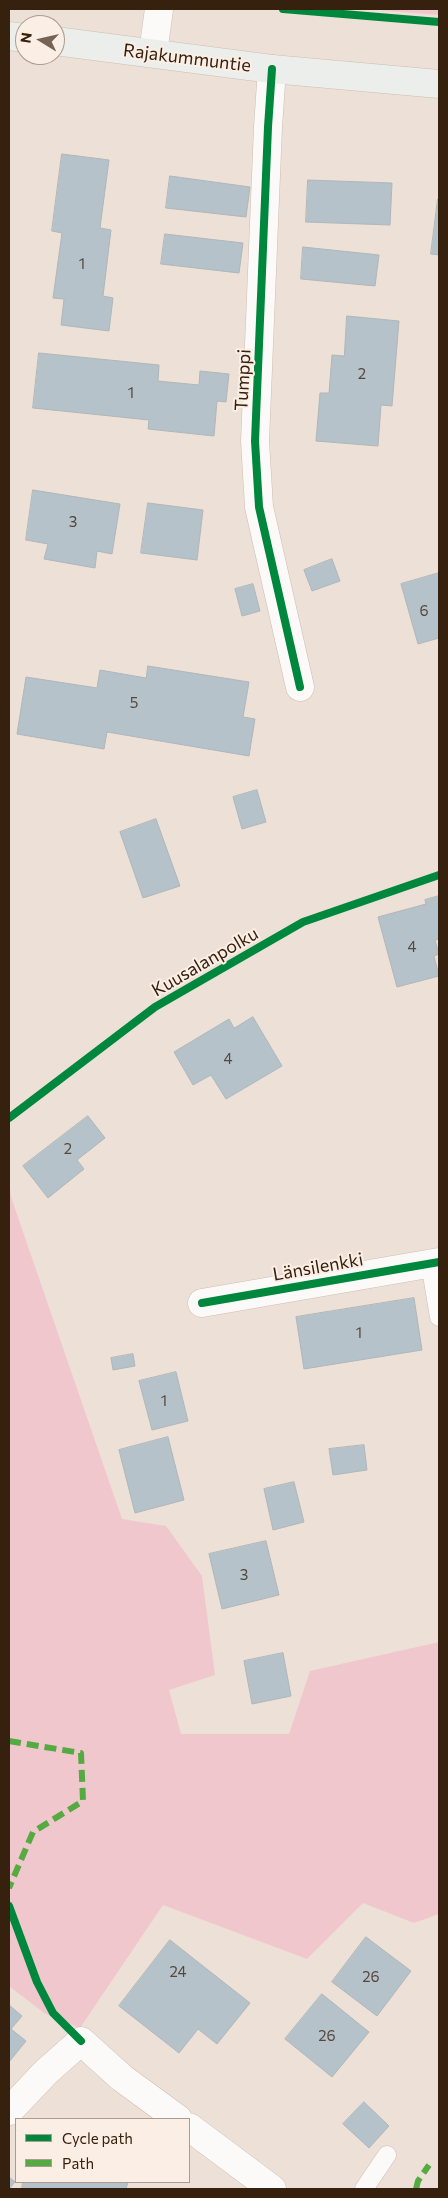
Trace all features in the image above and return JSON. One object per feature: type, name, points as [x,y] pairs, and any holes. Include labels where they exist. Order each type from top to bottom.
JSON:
[{"type":"street","points":[[153,53],[160,9]]},
{"type":"street","name":"Rajakummuntie","points":[[65,43],[272,69],[439,84]]},
{"type":"street","name":"Tumppi","points":[[272,69],[255,441],[259,507],[300,687]]},
{"type":"street","name":"Länsilenkki","points":[[202,1303],[435,1263]]},
{"type":"street","points":[[9,2111],[46,2072],[82,2041],[122,2078],[177,2118]]},
{"type":"street","points":[[190,2128],[272,2189]]},
{"type":"lane","points":[[435,1263],[439,1317]]},
{"type":"lane","points":[[364,2189],[387,2154]]},
{"type":"shaded area","points":[[364,9],[439,9],[439,15]]},
{"type":"shaded area","points":[[9,1177],[11,1197],[122,1519],[166,1526],[202,1576],[215,1675],[169,1690],[181,1734],[289,1734],[310,1671],[439,1642],[439,1914],[414,1923],[363,1903],[307,1959],[163,1905],[80,2028],[44,2013],[9,1986]]},
{"type":"building","points":[[62,154],[109,160],[100,228],[111,230],[103,296],[113,298],[109,331],[61,325],[64,299],[53,298],[62,233],[52,231]]},
{"type":"building","points":[[170,176],[250,187],[246,217],[166,208]]},
{"type":"building","points":[[308,180],[392,183],[390,225],[306,222]]},
{"type":"building","points":[[439,199],[439,255],[431,254]]},
{"type":"building","points":[[165,234],[243,243],[239,273],[161,264]]},
{"type":"building","points":[[303,247],[379,255],[375,286],[301,279]]},
{"type":"building","points":[[347,316],[399,321],[392,406],[381,405],[378,446],[316,441],[320,393],[329,393],[332,355],[344,356]]},
{"type":"building","points":[[39,353],[159,365],[158,381],[199,385],[200,371],[229,374],[226,402],[217,401],[214,436],[148,429],[149,420],[33,408]]},
{"type":"building","points":[[33,490],[120,504],[112,554],[97,551],[95,568],[44,559],[48,544],[26,540]]},
{"type":"building","points":[[148,503],[203,510],[197,560],[141,553]]},
{"type":"building","points":[[332,559],[340,581],[312,591],[304,570]]},
{"type":"building","points":[[439,573],[439,638],[418,644],[401,584]]},
{"type":"building","points":[[253,584],[260,611],[242,616],[235,589]]},
{"type":"building","points":[[148,666],[249,682],[243,717],[255,719],[249,756],[107,732],[104,749],[17,734],[26,677],[97,688],[100,670],[146,678]]},
{"type":"building","points":[[257,790],[266,822],[242,829],[233,797]]},
{"type":"building","points":[[156,819],[180,886],[143,898],[120,832]]},
{"type":"building","points":[[439,896],[439,939],[435,940],[439,954],[434,956],[439,976],[397,987],[378,917],[426,904],[425,900]]},
{"type":"building","points":[[253,1017],[282,1066],[226,1099],[211,1075],[193,1085],[174,1052],[229,1019],[234,1028]]},
{"type":"building","points":[[88,1116],[105,1138],[77,1160],[84,1169],[48,1198],[23,1166]]},
{"type":"building","points":[[414,1298],[422,1350],[304,1369],[296,1317]]},
{"type":"building","points":[[133,1354],[135,1366],[113,1370],[111,1358]]},
{"type":"building","points":[[176,1372],[188,1421],[152,1430],[139,1381]]},
{"type":"building","points":[[168,1437],[184,1500],[135,1513],[119,1450]]},
{"type":"building","points":[[364,1445],[367,1470],[333,1475],[329,1449]]},
{"type":"building","points":[[294,1482],[304,1522],[273,1530],[264,1489]]},
{"type":"building","points":[[266,1541],[279,1595],[222,1609],[209,1554]]},
{"type":"building","points":[[283,1653],[291,1696],[252,1704],[244,1661]]},
{"type":"building","points":[[366,1937],[411,1971],[377,2016],[332,1982]]},
{"type":"building","points":[[170,1940],[250,2003],[217,2044],[198,2029],[179,2053],[119,2006]]},
{"type":"building","points":[[322,1994],[369,2032],[332,2077],[285,2039]]},
{"type":"building","points":[[9,2005],[22,2016],[11,2029],[26,2041],[9,2062]]},
{"type":"building","points":[[364,2102],[389,2126],[369,2148],[343,2124]]},
{"type":"building","points":[[9,2177],[15,2182],[9,2189]]},
{"type":"building","points":[[23,2183],[128,2183],[126,2189],[22,2189]]},
{"type":"marked path","points":[[9,1741],[81,1753],[83,1801],[33,1832],[9,1888]]},
{"type":"marked path","points":[[416,2189],[418,2181],[429,2165]]},
{"type":"cycle path","points":[[283,9],[439,22]]},
{"type":"cycle path","points":[[272,69],[255,441],[259,507],[300,687]]},
{"type":"cycle path","name":"Kuusalanpolku","points":[[9,1118],[155,1007],[303,922],[439,875]]},
{"type":"cycle path","points":[[202,1303],[439,1262]]},
{"type":"cycle path","points":[[9,1906],[37,1982],[53,2013],[81,2041]]}]
